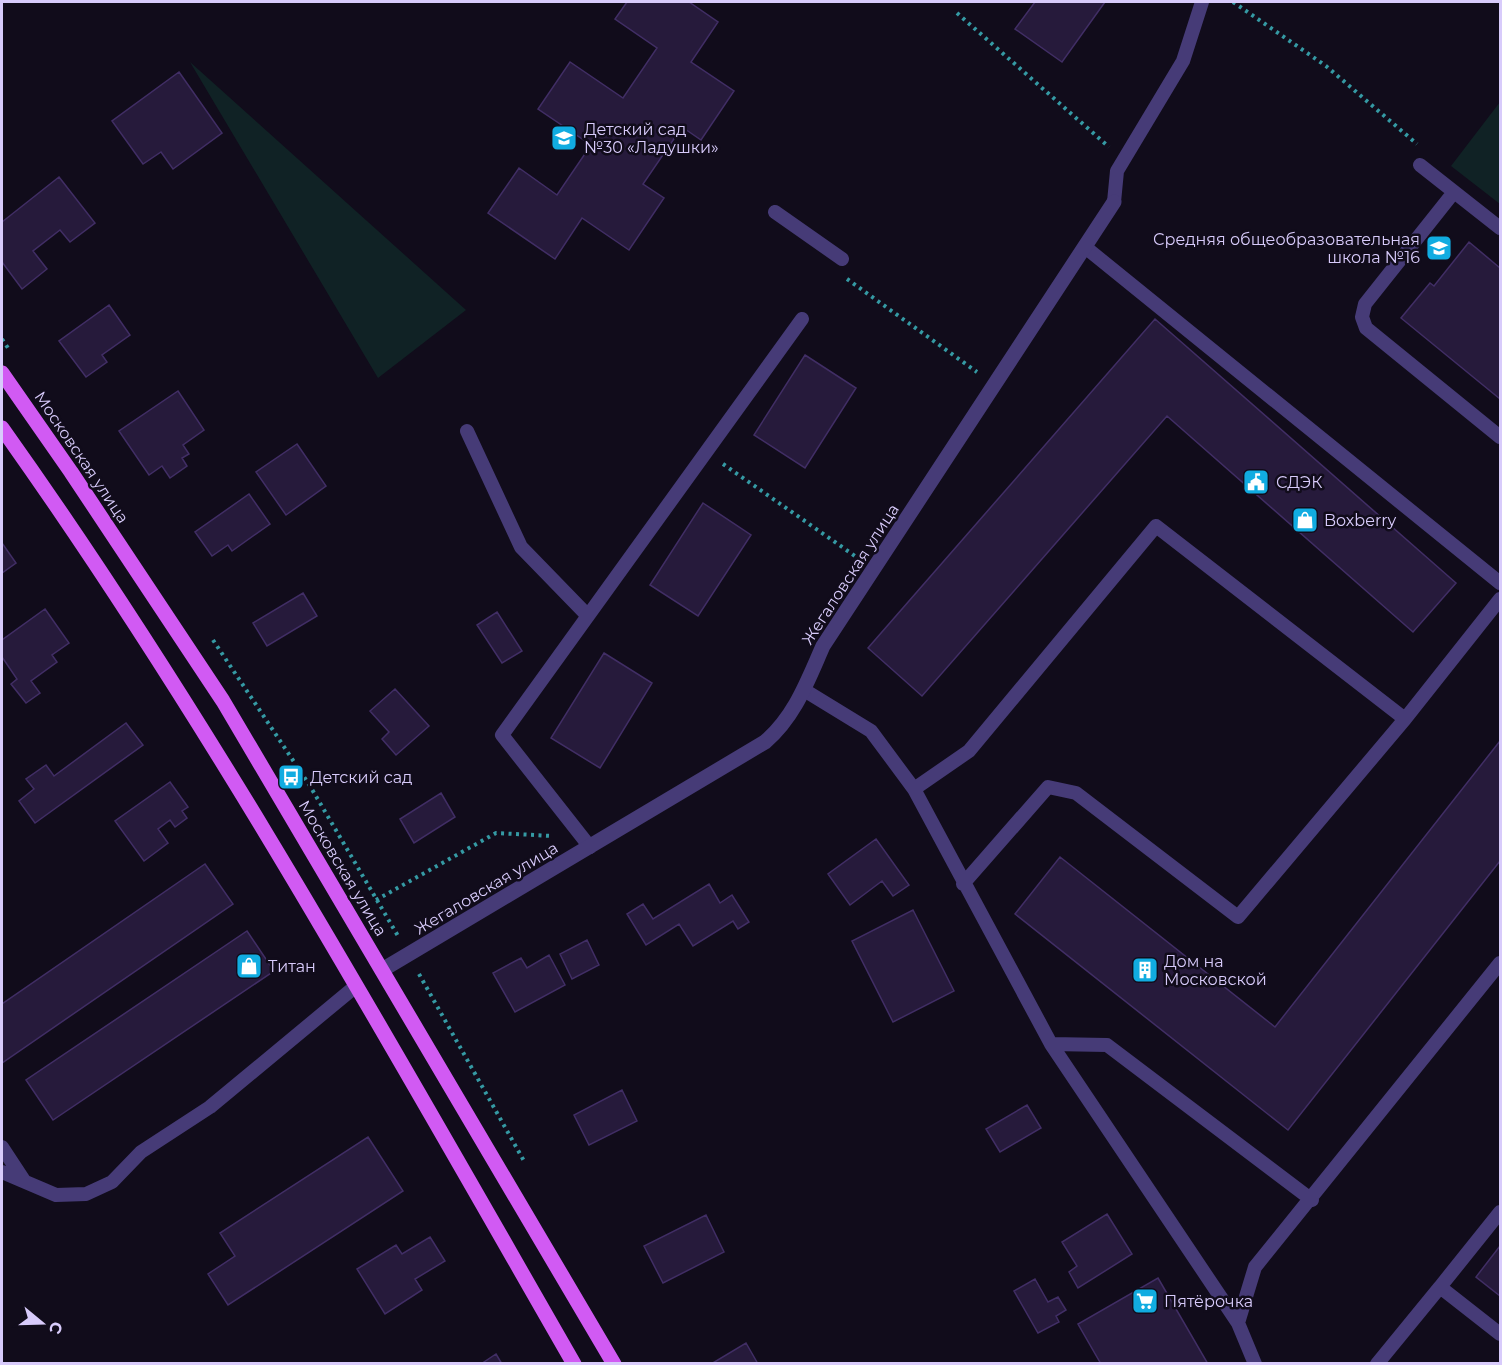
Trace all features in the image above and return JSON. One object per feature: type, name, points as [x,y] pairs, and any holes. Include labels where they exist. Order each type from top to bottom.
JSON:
[{"type":"main road","name":"Московская улица","points":[[2,373],[72,472],[223,701],[614,1364]]},
{"type":"main road","points":[[2,428],[107,582],[222,760],[356,986],[574,1364]]},
{"type":"street","name":"Жегаловская улица","points":[[382,970],[587,842],[765,742],[786,721],[804,690],[823,646],[1114,202]]},
{"type":"lane","points":[[1114,202],[1117,171],[1183,61],[1202,2]]},
{"type":"lane","points":[[1420,165],[1500,228]]},
{"type":"lane","points":[[1454,192],[1365,304],[1362,317],[1366,328],[1500,437]]},
{"type":"lane","points":[[775,212],[842,259]]},
{"type":"lane","points":[[1085,247],[1500,583]]},
{"type":"lane","points":[[587,842],[502,735],[802,319]]},
{"type":"lane","points":[[467,431],[521,547],[588,616]]},
{"type":"lane","points":[[914,789],[969,751],[1156,526],[1405,719]]},
{"type":"lane","points":[[963,884],[1048,787],[1076,793],[1238,916],[1405,719],[1500,599]]},
{"type":"lane","points":[[804,690],[871,731],[914,789],[1051,1044],[1238,1323],[1255,1364]]},
{"type":"lane","points":[[1238,1323],[1255,1267],[1312,1200],[1500,963]]},
{"type":"lane","points":[[2,1172],[56,1195],[86,1194],[112,1182],[141,1152],[210,1107],[356,986]]},
{"type":"lane","points":[[1051,1044],[1107,1045],[1312,1200]]},
{"type":"lane","points":[[2,1147],[25,1182]]},
{"type":"lane","points":[[1377,1364],[1500,1212]]},
{"type":"lane","points":[[1440,1287],[1500,1334]]},
{"type":"path","points":[[1233,2],[1326,66],[1421,147]]},
{"type":"path","points":[[957,13],[1116,154],[1117,171]]},
{"type":"path","points":[[844,277],[986,378]]},
{"type":"path","points":[[706,452],[863,561]]},
{"type":"path","points":[[376,900],[496,833],[587,842]]},
{"type":"shaded area","points":[[190,62],[466,310],[378,378]]},
{"type":"shaded area","points":[[1500,102],[1500,204],[1451,166]]},
{"type":"building","points":[[627,2],[689,2],[718,22],[691,62],[734,91],[701,140],[682,127],[643,184],[664,198],[629,250],[582,218],[555,259],[488,213],[519,168],[557,195],[591,145],[538,109],[570,62],[623,98],[657,48],[615,19]]},
{"type":"building","points":[[1035,2],[1105,2],[1062,62],[1015,29]]},
{"type":"building","points":[[179,72],[222,133],[173,169],[161,152],[143,164],[112,121]]},
{"type":"building","points":[[59,177],[95,223],[70,242],[60,230],[33,251],[47,269],[22,289],[2,262],[2,222]]},
{"type":"building","points":[[1469,242],[1500,268],[1500,399],[1401,318],[1430,283],[1434,286]]},
{"type":"building","points":[[109,305],[130,335],[102,355],[107,362],[86,377],[59,341]]},
{"type":"building","points":[[1155,319],[1456,583],[1413,632],[1167,416],[922,696],[868,648]]},
{"type":"building","points":[[805,355],[856,388],[805,468],[754,435]]},
{"type":"building","points":[[178,391],[204,430],[183,445],[189,454],[182,458],[187,466],[170,478],[162,466],[149,475],[119,431]]},
{"type":"building","points":[[297,444],[326,486],[286,515],[256,472]]},
{"type":"building","points":[[249,494],[270,524],[232,551],[228,545],[212,556],[195,532]]},
{"type":"building","points":[[703,503],[751,535],[698,616],[650,585]]},
{"type":"building","points":[[2,543],[16,563],[2,573]]},
{"type":"building","points":[[303,593],[317,616],[267,646],[253,623]]},
{"type":"building","points":[[45,609],[69,643],[52,655],[57,662],[31,681],[40,693],[26,703],[11,684],[17,679],[2,657],[2,640]]},
{"type":"building","points":[[497,612],[522,651],[502,663],[477,625]]},
{"type":"building","points":[[604,653],[652,683],[600,768],[551,738]]},
{"type":"building","points":[[395,689],[429,726],[396,755],[382,739],[389,732],[370,711]]},
{"type":"building","points":[[126,723],[143,745],[35,823],[19,801],[34,789],[26,779],[46,765],[54,776]]},
{"type":"building","name":"Дом на Московской","points":[[1500,741],[1500,861],[1288,1130],[1015,914],[1060,857],[1275,1027]]},
{"type":"building","points":[[170,782],[188,807],[182,811],[187,818],[175,827],[170,820],[158,829],[168,843],[144,861],[115,821]]},
{"type":"building","points":[[441,793],[455,817],[414,843],[400,819]]},
{"type":"building","points":[[876,839],[909,885],[893,896],[882,881],[850,905],[828,874]]},
{"type":"building","points":[[205,864],[233,904],[2,1063],[2,1004]]},
{"type":"building","points":[[709,884],[720,903],[732,895],[749,922],[738,929],[733,921],[693,946],[679,924],[646,945],[627,914],[643,904],[653,919]]},
{"type":"building","points":[[913,910],[954,991],[893,1022],[852,941]]},
{"type":"building","points":[[247,931],[274,971],[53,1120],[26,1080]]},
{"type":"building","points":[[587,940],[599,965],[572,979],[560,954]]},
{"type":"building","points":[[549,955],[565,985],[515,1012],[493,973],[521,958],[527,968]]},
{"type":"building","points":[[622,1090],[637,1121],[589,1145],[574,1115]]},
{"type":"building","points":[[1027,1105],[1041,1128],[1000,1152],[986,1129]]},
{"type":"building","points":[[368,1137],[403,1191],[228,1305],[208,1274],[235,1256],[220,1233]]},
{"type":"building","points":[[1107,1214],[1132,1254],[1078,1288],[1069,1272],[1077,1266],[1062,1242]]},
{"type":"building","points":[[706,1215],[724,1252],[663,1283],[644,1246]]},
{"type":"building","points":[[430,1237],[445,1261],[415,1279],[422,1290],[385,1314],[357,1269],[396,1245],[402,1254]]},
{"type":"building","points":[[1500,1246],[1500,1296],[1476,1277]]},
{"type":"building","name":"Пятёрочка","points":[[1158,1278],[1208,1364],[1101,1364],[1078,1324]]},
{"type":"building","points":[[1035,1279],[1048,1302],[1058,1297],[1066,1310],[1056,1316],[1059,1322],[1038,1333],[1014,1291]]},
{"type":"building","points":[[746,1343],[758,1364],[711,1364]]},
{"type":"building","points":[[496,1354],[502,1364],[481,1364]]},
{"type":"place","name":"Детский сад №30 «Ладушки»","points":[[564,138]]},
{"type":"place","name":"Средняя общеобразовательная школа №16","points":[[1439,248]]},
{"type":"place","name":"СДЭК","points":[[1256,482]]},
{"type":"place","name":"Boxberry","points":[[1305,520]]},
{"type":"place","name":"Детский сад","points":[[291,777]]},
{"type":"place","name":"Титан","points":[[249,966]]},
{"type":"place","name":"Дом на Московской","points":[[1145,970]]},
{"type":"place","name":"Пятёрочка","points":[[1145,1301]]}]
